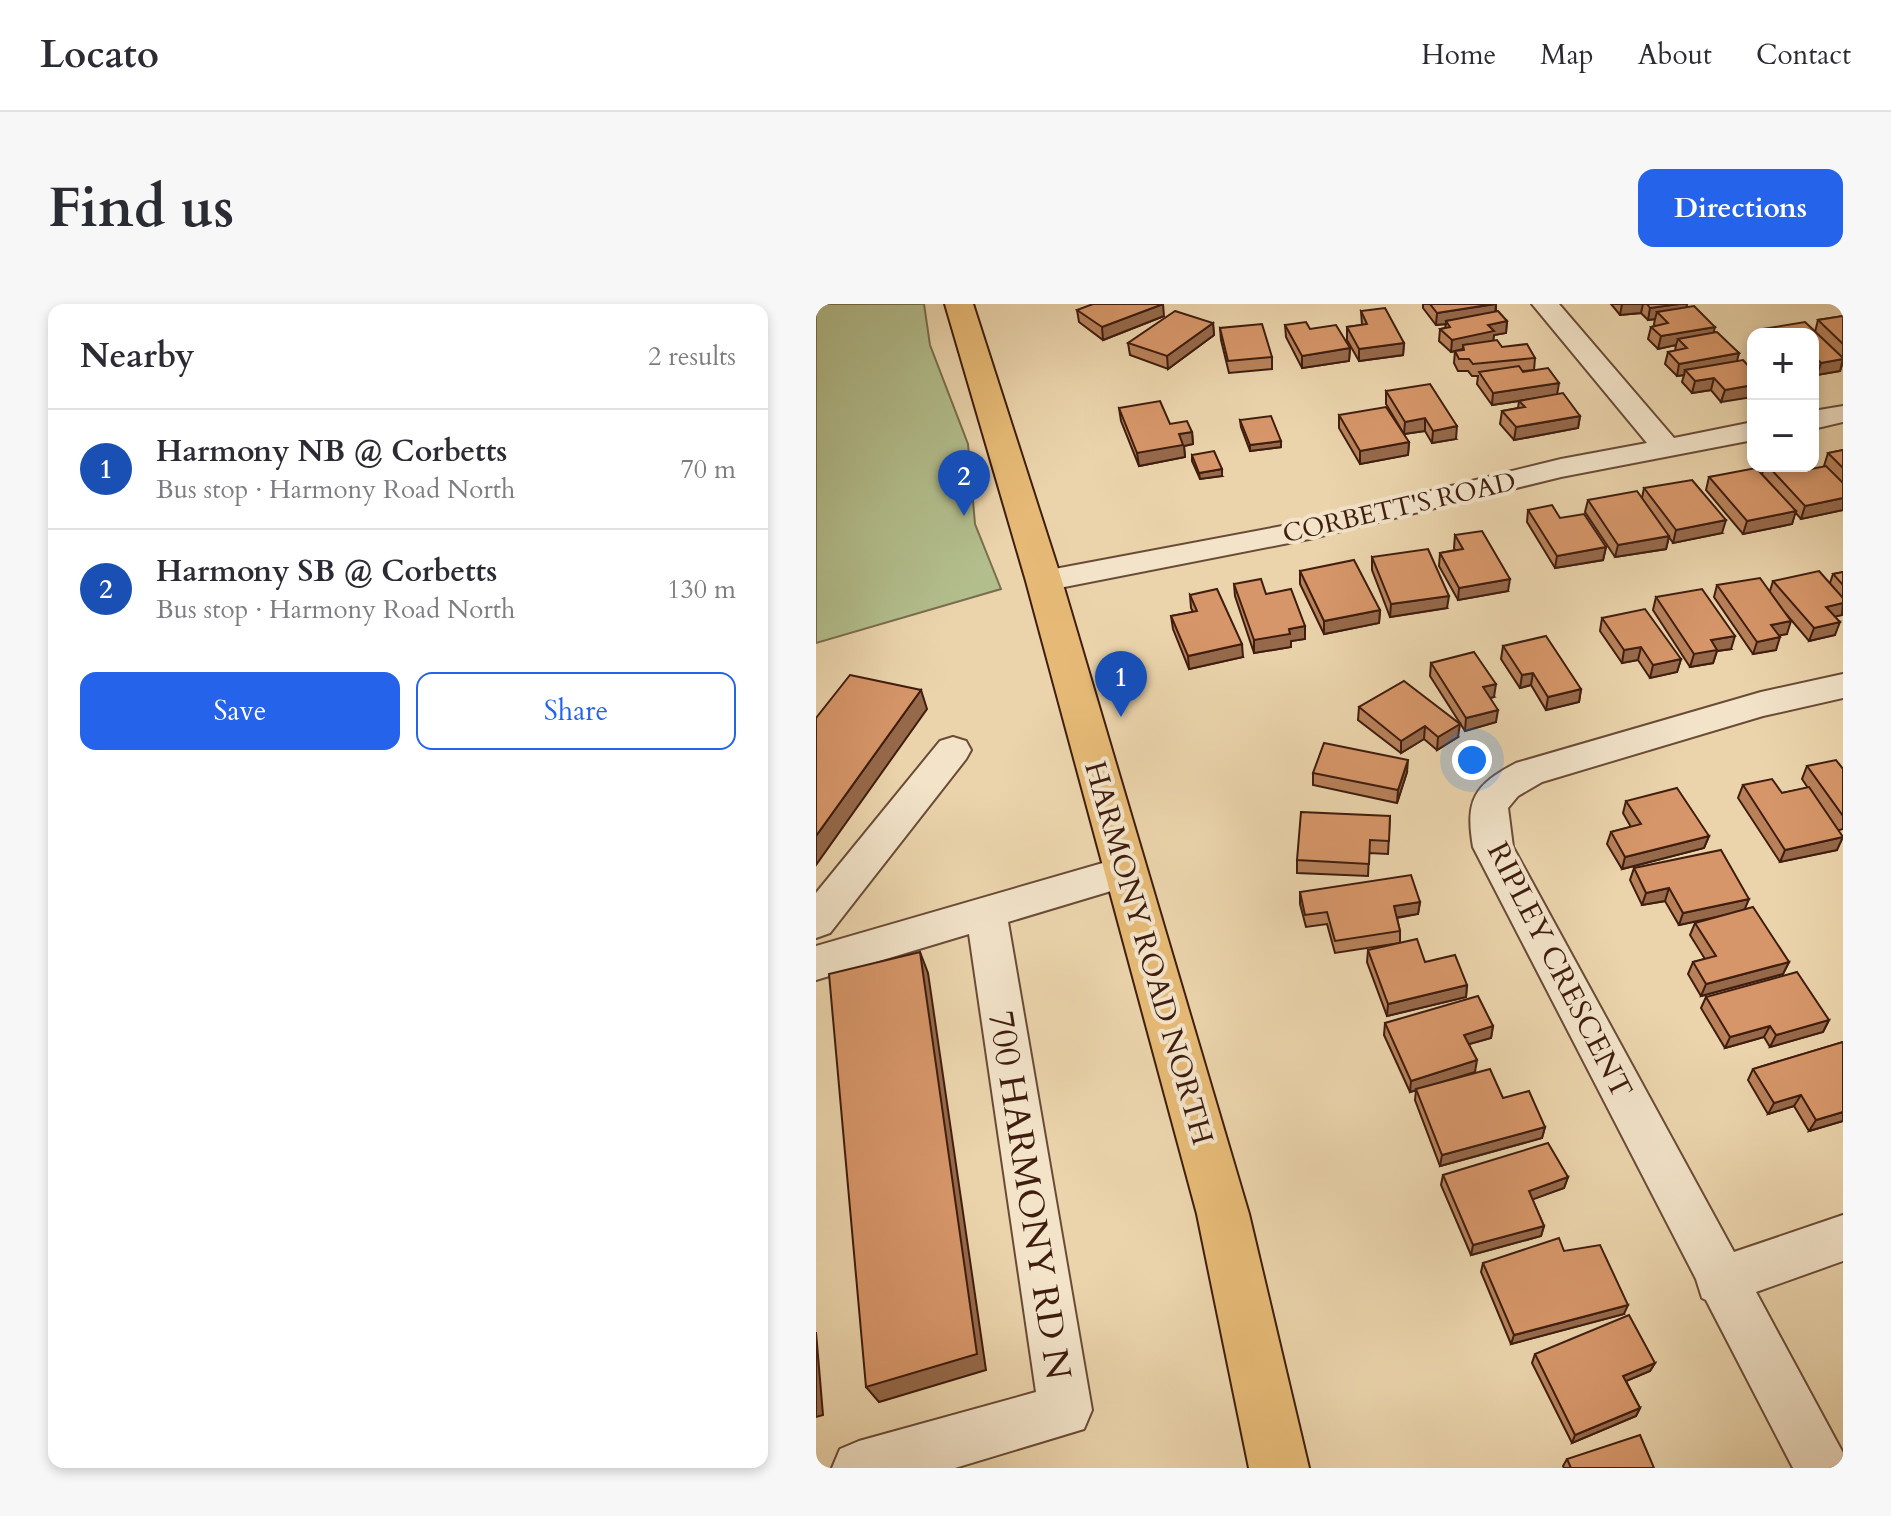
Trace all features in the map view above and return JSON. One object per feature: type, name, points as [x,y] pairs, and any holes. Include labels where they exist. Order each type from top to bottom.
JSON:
[{"type":"main road","name":"HARMONY ROAD NORTH","points":[[959,304],[1044,581],[1223,1214],[1279,1468]]},
{"type":"street","points":[[1545,304],[1666,447]]},
{"type":"street","points":[[1819,419],[1843,414]]},
{"type":"street","name":"CORBETT'S ROAD","points":[[1044,581],[1309,530],[1561,468],[1747,432]]},
{"type":"street","name":"RIPLEY CRESCENT","points":[[1822,1468],[1720,1281],[1493,847],[1486,815],[1496,790],[1529,772],[1761,704],[1843,686]]},
{"type":"street","points":[[816,922],[953,750]]},
{"type":"street","points":[[816,963],[1127,871]]},
{"type":"street","name":"700 HARMONY RD N","points":[[859,1468],[1065,1410],[986,911]]},
{"type":"street","points":[[1720,1281],[1843,1238]]},
{"type":"green space","points":[[816,304],[924,304],[930,345],[968,444],[975,524],[1001,589],[816,643]]},
{"type":"building","points":[[1093,304],[1163,304],[1102,327],[1077,310]]},
{"type":"building","points":[[1430,304],[1494,304],[1437,313]]},
{"type":"building","points":[[1647,304],[1679,304],[1650,308]]},
{"type":"building","points":[[1694,306],[1715,327],[1661,336],[1651,327],[1668,323],[1657,312]]},
{"type":"building","points":[[1385,308],[1404,343],[1359,349],[1347,327],[1367,324],[1361,311]]},
{"type":"building","points":[[1175,311],[1213,323],[1167,356],[1128,343]]},
{"type":"building","points":[[1498,311],[1507,321],[1488,325],[1494,331],[1452,340],[1440,329],[1450,327],[1446,321]]},
{"type":"building","points":[[1843,316],[1843,344],[1818,320]]},
{"type":"building","points":[[1306,322],[1310,329],[1336,325],[1350,348],[1302,356],[1285,325]]},
{"type":"building","points":[[1805,322],[1811,328],[1769,328]]},
{"type":"building","points":[[1262,324],[1272,357],[1228,361],[1220,328]]},
{"type":"building","points":[[1717,332],[1739,353],[1679,364],[1668,352],[1687,348],[1678,339]]},
{"type":"building","points":[[1819,335],[1843,358],[1819,361]]},
{"type":"building","points":[[1497,340],[1502,347],[1527,344],[1535,358],[1473,364],[1469,359],[1459,359],[1455,351],[1464,350],[1463,345]]},
{"type":"building","points":[[1743,360],[1747,364],[1747,386],[1725,390],[1714,378],[1695,381],[1685,370]]},
{"type":"building","points":[[1519,366],[1523,372],[1548,368],[1559,383],[1493,393],[1479,372]]},
{"type":"building","points":[[1430,384],[1457,426],[1433,431],[1425,418],[1405,422],[1386,391]]},
{"type":"building","points":[[1563,393],[1580,416],[1516,427],[1502,411],[1525,407],[1519,401]]},
{"type":"building","points":[[1160,401],[1170,424],[1187,421],[1192,432],[1179,434],[1183,445],[1137,453],[1119,408]]},
{"type":"building","points":[[1386,407],[1409,442],[1360,451],[1339,415]]},
{"type":"building","points":[[1271,416],[1281,441],[1250,445],[1240,420]]},
{"type":"building","points":[[1843,450],[1843,468],[1828,453]]},
{"type":"building","points":[[1214,451],[1222,469],[1199,473],[1192,455]]},
{"type":"building","points":[[1826,466],[1843,483],[1843,498],[1805,506],[1774,472],[1819,472],[1819,467]]},
{"type":"building","points":[[1747,470],[1760,472],[1796,511],[1747,521],[1709,477]]},
{"type":"building","points":[[1692,480],[1726,520],[1676,530],[1644,488]]},
{"type":"building","points":[[1637,491],[1669,536],[1618,545],[1588,500]]},
{"type":"building","points":[[1552,505],[1560,518],[1584,514],[1606,547],[1557,556],[1528,510]]},
{"type":"building","points":[[1482,531],[1510,579],[1459,588],[1440,553],[1463,549],[1455,535]]},
{"type":"building","points":[[1428,549],[1449,596],[1391,604],[1372,557]]},
{"type":"building","points":[[1354,560],[1380,610],[1324,621],[1300,571]]},
{"type":"building","points":[[1819,571],[1843,598],[1843,603],[1826,607],[1840,622],[1814,628],[1773,581]]},
{"type":"building","points":[[1843,572],[1843,585],[1833,574]]},
{"type":"building","points":[[1760,578],[1791,621],[1771,625],[1780,637],[1757,642],[1717,585]]},
{"type":"building","points":[[1261,579],[1266,594],[1291,589],[1305,626],[1289,629],[1290,634],[1254,640],[1234,584]]},
{"type":"building","points":[[1217,589],[1242,644],[1188,656],[1171,616],[1197,611],[1190,595]]},
{"type":"building","points":[[1702,589],[1735,636],[1711,640],[1717,650],[1694,654],[1656,597]]},
{"type":"building","points":[[1645,609],[1681,659],[1653,665],[1641,647],[1624,650],[1602,618]]},
{"type":"building","points":[[1546,636],[1581,689],[1548,697],[1533,673],[1522,675],[1503,646]]},
{"type":"building","points":[[1474,652],[1496,684],[1483,687],[1498,710],[1466,718],[1431,663]]},
{"type":"building","points":[[850,675],[921,690],[816,836],[816,718]]},
{"type":"building","points":[[1404,681],[1460,724],[1438,737],[1425,726],[1401,741],[1359,707]]},
{"type":"building","points":[[1324,743],[1408,760],[1398,790],[1313,773]]},
{"type":"building","points":[[1836,760],[1843,769],[1843,816],[1807,766]]},
{"type":"building","points":[[1772,779],[1782,793],[1809,787],[1843,837],[1785,850],[1743,785]]},
{"type":"building","points":[[1677,788],[1709,836],[1625,857],[1611,832],[1641,824],[1626,801]]},
{"type":"building","points":[[1301,812],[1390,816],[1389,841],[1370,840],[1369,864],[1297,860]]},
{"type":"building","points":[[1721,850],[1749,899],[1683,913],[1669,888],[1646,893],[1634,868]]},
{"type":"building","points":[[1411,875],[1420,902],[1394,906],[1400,931],[1335,941],[1327,912],[1305,915],[1300,892]]},
{"type":"building","points":[[1753,907],[1789,962],[1706,984],[1693,962],[1716,956],[1695,923]]},
{"type":"building","points":[[1417,939],[1425,962],[1455,955],[1467,985],[1388,1004],[1368,950]]},
{"type":"building","points":[[920,952],[977,1354],[866,1387],[829,974]]},
{"type":"building","points":[[1797,972],[1829,1020],[1776,1035],[1770,1026],[1730,1037],[1706,997]]},
{"type":"building","points":[[1478,996],[1493,1026],[1464,1035],[1477,1060],[1411,1081],[1385,1023]]},
{"type":"building","points":[[1843,1042],[1843,1112],[1816,1120],[1801,1095],[1774,1103],[1753,1069]]},
{"type":"building","points":[[1490,1069],[1503,1098],[1529,1091],[1545,1127],[1442,1155],[1416,1089]]},
{"type":"building","points":[[1548,1143],[1568,1177],[1529,1191],[1544,1226],[1473,1245],[1443,1175]]},
{"type":"building","points":[[1559,1238],[1564,1251],[1600,1245],[1628,1305],[1514,1335],[1483,1263]]},
{"type":"building","points":[[1629,1315],[1655,1363],[1623,1376],[1640,1408],[1575,1435],[1535,1354]]},
{"type":"building","points":[[1640,1435],[1654,1468],[1571,1468],[1567,1459]]},
{"type":"place","name":"Harmony SB @ Corbetts","points":[[964,516]]},
{"type":"place","name":"Harmony NB @ Corbetts","points":[[1121,717]]}]
